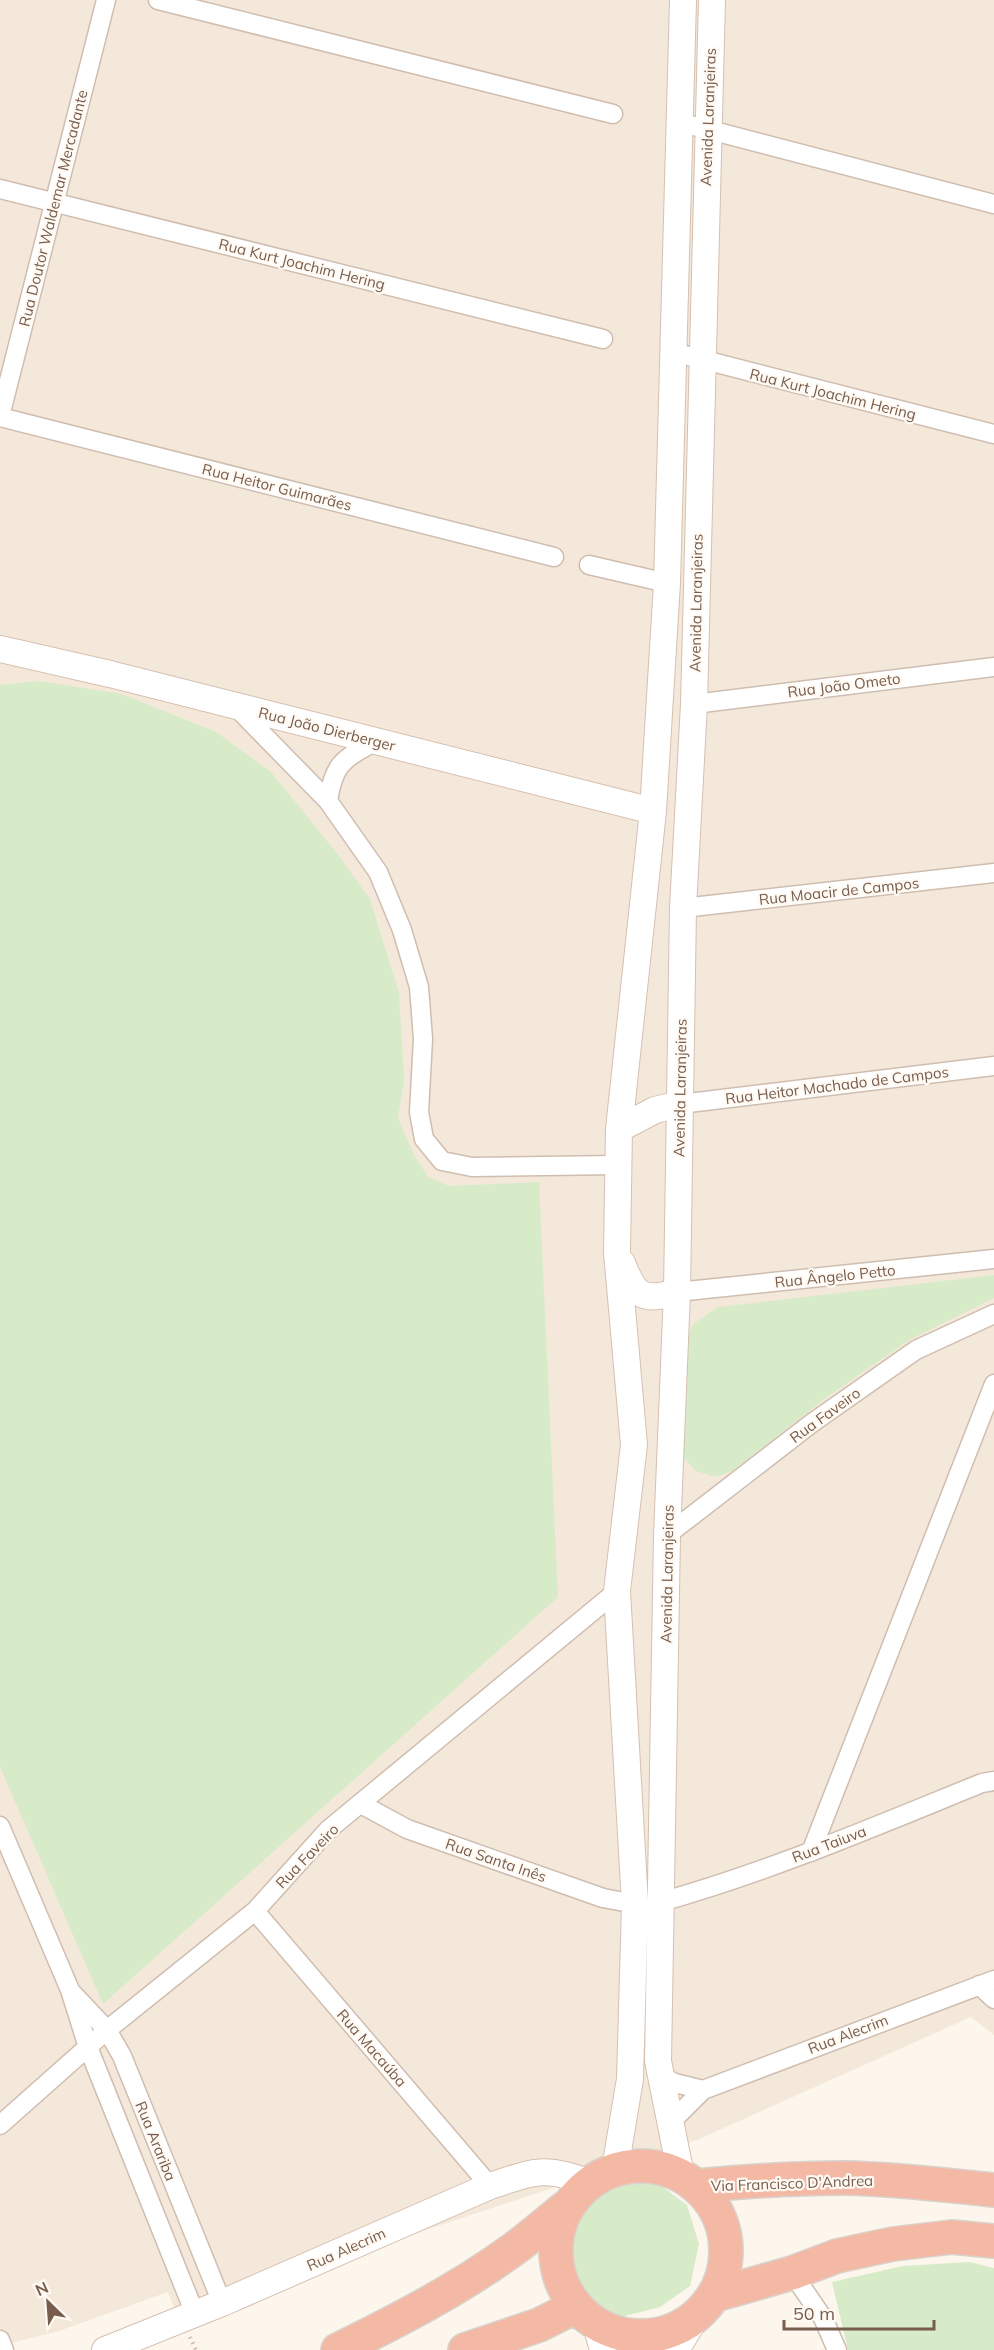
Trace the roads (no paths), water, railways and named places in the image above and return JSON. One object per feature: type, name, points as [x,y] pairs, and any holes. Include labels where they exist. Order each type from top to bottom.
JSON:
[{"type":"highway","points":[[338,2350],[404,2318],[510,2252],[591,2186],[649,2165],[690,2180],[717,2209],[726,2237],[726,2267],[705,2306]]},
{"type":"highway","name":"Via Francisco D'Andrea","points":[[690,2180],[846,2178],[994,2190]]},
{"type":"highway","points":[[591,2186],[558,2230],[555,2257],[561,2284],[591,2327]]},
{"type":"highway","points":[[465,2350],[538,2325],[591,2327],[629,2336],[664,2334],[705,2306],[837,2256],[893,2244],[952,2237],[994,2241]]},
{"type":"main road","name":"Avenida Laranjeiras","points":[[591,2186],[630,2079],[635,1904],[617,1591],[633,1445],[617,1252],[617,1164],[653,811],[668,583],[683,0]]},
{"type":"main road","name":"Avenida Laranjeiras","points":[[690,2180],[669,2124],[658,2061],[667,1535],[677,1292],[683,908],[694,704],[712,0]]},
{"type":"main road","name":"Rua João Dierberger","points":[[0,650],[235,706],[653,811]]},
{"type":"main road","points":[[619,1129],[655,1110],[680,1104]]},
{"type":"main road","points":[[617,1252],[630,1285],[641,1294],[656,1298],[677,1292]]},
{"type":"main road","name":"Rua Alecrim","points":[[105,2350],[222,2303],[490,2186],[534,2172],[563,2172],[591,2186]]},
{"type":"main road","points":[[676,2350],[705,2306]]},
{"type":"street","name":"Rua Doutor Waldemar Mercadante","points":[[0,417],[106,0]]},
{"type":"street","points":[[158,0],[613,114]]},
{"type":"street","points":[[679,122],[994,204]]},
{"type":"street","name":"Rua Kurt Joachim Hering","points":[[0,189],[603,339]]},
{"type":"street","name":"Rua Kurt Joachim Hering","points":[[673,352],[994,434]]},
{"type":"street","name":"Rua Heitor Guimarães","points":[[0,417],[554,557]]},
{"type":"street","points":[[589,565],[668,583]]},
{"type":"street","name":"Rua João Ometo","points":[[694,704],[994,667]]},
{"type":"street","points":[[235,706],[328,801],[378,872],[402,930],[418,987],[423,1039],[419,1112],[424,1139],[442,1161],[472,1167],[617,1164]]},
{"type":"street","points":[[328,801],[331,780],[344,759],[376,741]]},
{"type":"street","name":"Rua Moacir de Campos","points":[[683,908],[994,873]]},
{"type":"street","name":"Rua Heitor Machado de Campos","points":[[680,1104],[994,1066]]},
{"type":"street","name":"Rua Ângelo Petto","points":[[677,1292],[994,1259]]},
{"type":"street","name":"Rua Faveiro","points":[[667,1535],[812,1423],[916,1350],[994,1314]]},
{"type":"street","points":[[811,1852],[994,1384]]},
{"type":"street","name":"Rua Faveiro","points":[[0,2125],[88,2046],[255,1911],[328,1830],[617,1591]]},
{"type":"street","name":"Rua Taiuva","points":[[662,1902],[701,1891],[811,1852],[982,1783],[994,1781]]},
{"type":"street","name":"Rua Santa Inês","points":[[362,1804],[407,1829],[603,1898],[635,1904]]},
{"type":"street","name":"Rua Arariba","points":[[0,1826],[70,1990],[88,2046],[195,2314]]},
{"type":"street","name":"Rua Macaúba","points":[[255,1911],[490,2186]]},
{"type":"street","points":[[986,1982],[994,1999]]},
{"type":"street","name":"Rua Alecrim","points":[[669,2124],[703,2090],[986,1982]]},
{"type":"street","name":"Rua Arariba","points":[[70,1990],[108,2030],[122,2056],[222,2303]]},
{"type":"street","points":[[660,2076],[675,2083],[703,2090]]},
{"type":"street","points":[[792,2273],[823,2318],[837,2350]]},
{"type":"street","points":[[0,2340],[4,2350]]}]
